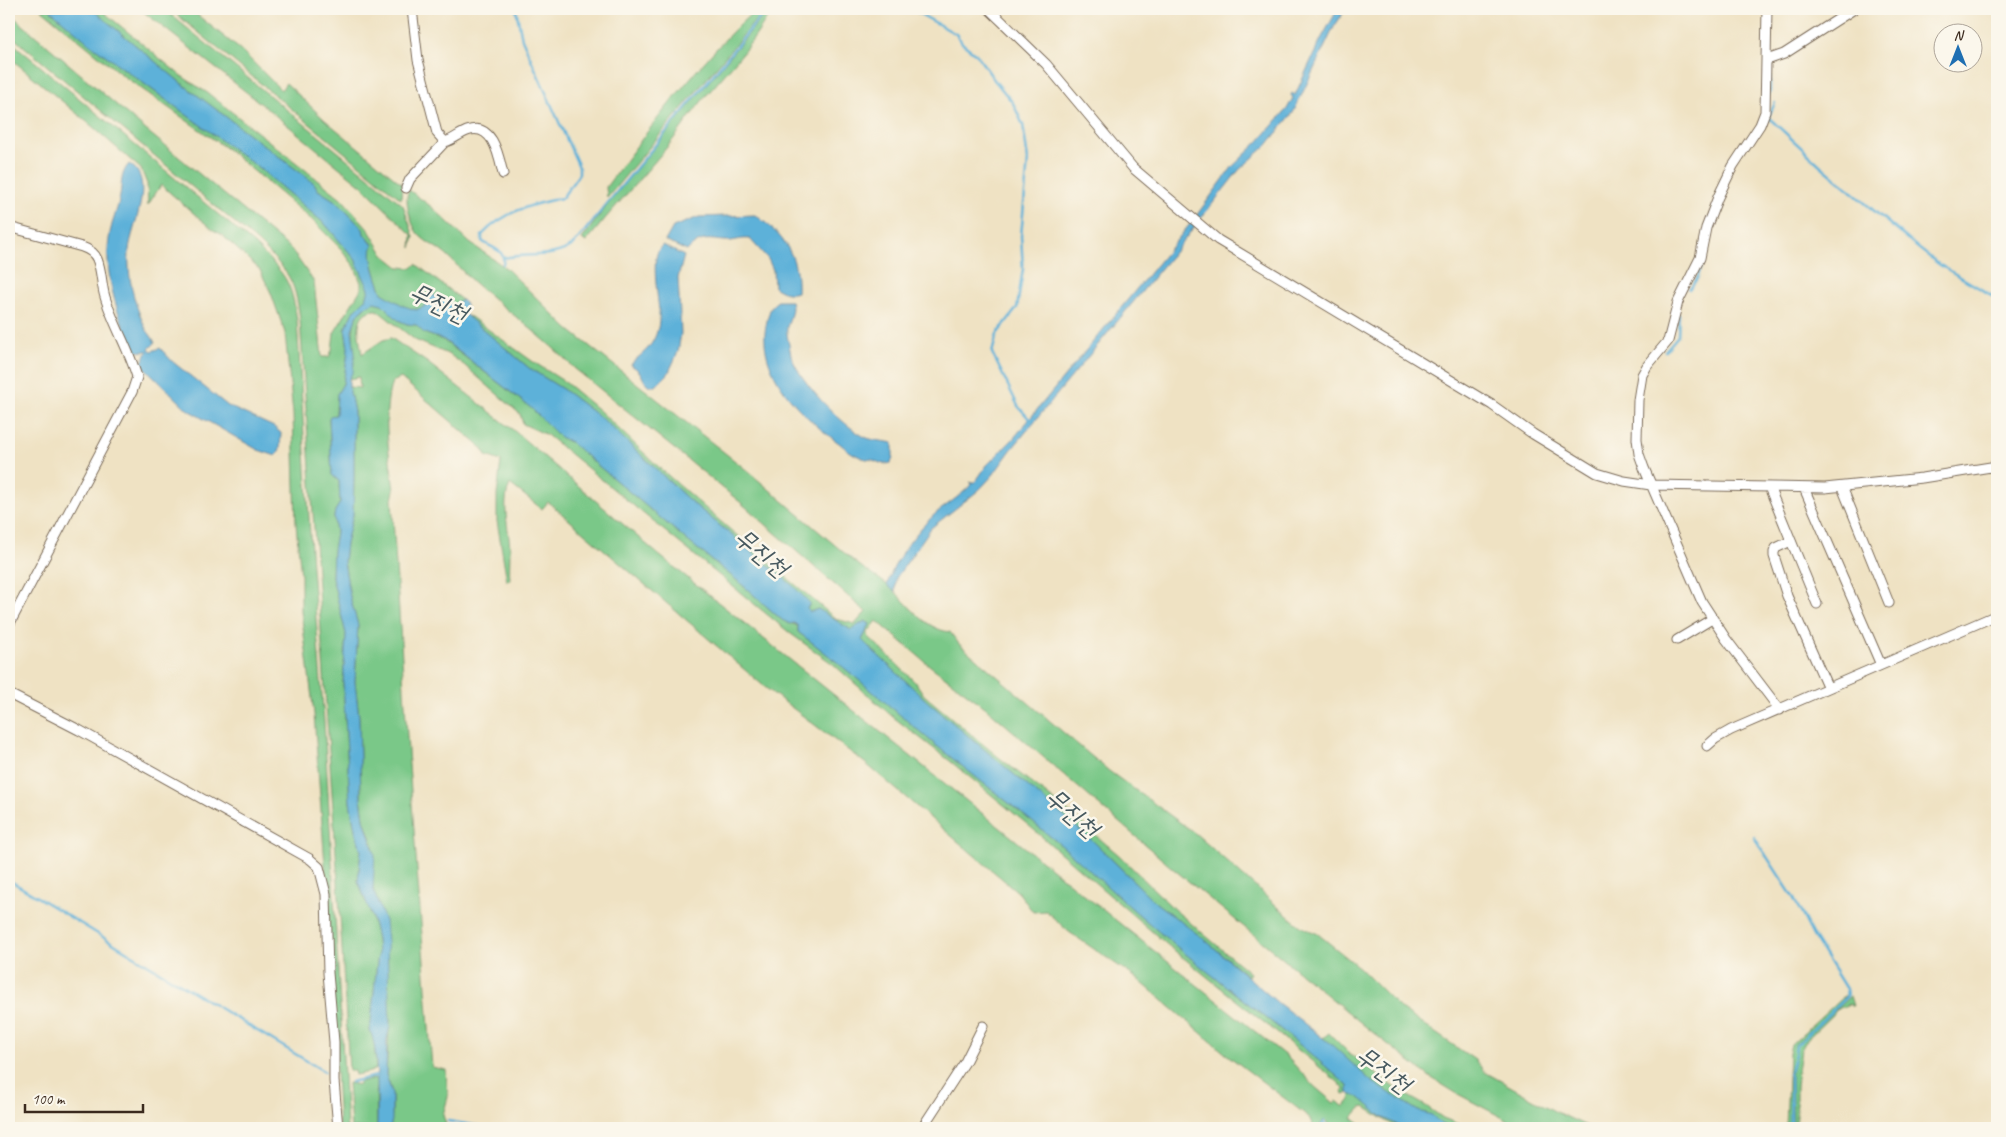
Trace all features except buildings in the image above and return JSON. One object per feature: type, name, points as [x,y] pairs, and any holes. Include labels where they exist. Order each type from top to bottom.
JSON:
[{"type":"street","points":[[412,9],[422,77],[437,133],[445,142]]},
{"type":"street","points":[[989,9],[1046,64],[1133,168],[1218,240],[1492,405],[1597,473],[1624,481],[1651,485],[1804,488],[1842,487],[1922,478],[1997,466]]},
{"type":"street","points":[[1767,9],[1765,112],[1760,125],[1733,166],[1718,197],[1706,228],[1700,258],[1678,302],[1668,341],[1646,366],[1639,385],[1637,439],[1639,454],[1651,485],[1702,602],[1712,619],[1780,710]]},
{"type":"street","points":[[1767,60],[1784,54],[1849,14],[1854,9]]},
{"type":"street","points":[[406,188],[414,174],[445,142],[467,131],[474,130],[485,134],[492,140],[498,151],[503,174]]},
{"type":"street","points":[[9,227],[82,246],[90,250],[96,257],[100,268],[104,294],[116,328],[137,376],[132,392],[9,625]]},
{"type":"street","points":[[1769,487],[1817,604]]},
{"type":"street","points":[[1842,487],[1889,603]]},
{"type":"street","points":[[1804,488],[1881,665]]},
{"type":"street","points":[[1791,541],[1776,548],[1774,556],[1787,596],[1828,688]]},
{"type":"street","points":[[1707,746],[1731,730],[1997,615]]},
{"type":"street","points":[[1677,640],[1712,619]]},
{"type":"street","points":[[9,694],[103,743],[310,859],[319,867],[326,894],[328,973],[334,1042],[334,1081],[338,1128]]},
{"type":"street","points":[[922,1128],[965,1062],[983,1026]]},
{"type":"green space","points":[[41,9],[49,9],[90,44],[259,168],[325,224],[355,259],[369,289],[366,299],[353,312],[345,329],[348,348],[343,384],[337,394],[336,415],[329,418],[332,475],[339,481],[340,503],[334,517],[336,532],[332,577],[346,634],[343,683],[350,802],[361,850],[358,881],[372,917],[378,953],[370,1031],[374,1040],[376,1069],[370,1072],[355,1075],[354,1071],[349,1071],[300,320],[296,294],[283,269],[258,242],[9,34],[9,13],[147,131],[291,249],[314,282],[322,357],[329,357],[332,350],[334,333],[361,289],[361,283],[355,267],[342,250],[312,220],[230,151],[122,75]]},
{"type":"green space","points":[[92,9],[100,9],[180,75],[209,94],[341,198],[367,227],[384,255],[399,267],[412,268],[416,264],[462,300],[453,305],[444,298],[434,295],[425,299],[426,306],[421,309],[415,309],[403,306],[382,293],[372,262],[373,244],[364,234],[363,229],[337,202],[318,190],[314,183],[181,83]]},
{"type":"green space","points":[[140,9],[164,9],[403,205],[414,237],[411,248],[412,235],[362,186]]},
{"type":"green space","points":[[170,9],[190,9],[242,51],[281,90],[286,83],[325,120],[402,184],[401,199]]},
{"type":"green space","points":[[756,9],[765,9],[607,198],[606,187],[659,117],[715,50]]},
{"type":"green space","points":[[769,9],[772,9],[750,44],[705,97],[668,146],[586,242],[582,239],[611,200]]},
{"type":"green space","points":[[9,40],[255,245],[279,270],[289,285],[297,320],[312,567],[324,721],[347,1128],[339,1128],[326,879],[314,714],[301,611],[293,414],[285,333],[271,293],[260,270],[221,234],[213,230],[161,185],[148,205],[147,184],[141,169],[9,57]]},
{"type":"green space","points":[[409,190],[433,208],[470,243],[506,268],[568,329],[744,468],[855,562],[890,587],[924,621],[941,630],[950,632],[959,644],[1109,771],[1196,834],[1288,916],[1302,927],[1318,934],[1361,969],[1402,1010],[1475,1060],[1485,1072],[1556,1112],[1591,1128],[1522,1128],[1430,1077],[1171,867],[985,707],[929,665],[877,621],[868,632],[868,636],[916,683],[924,695],[1120,856],[1175,910],[1250,973],[1248,976],[1204,939],[1156,903],[1093,841],[928,702],[868,646],[862,640],[870,624],[865,621],[851,630],[818,609],[810,612],[807,609],[810,603],[792,585],[689,500],[606,422],[564,390],[529,368],[467,316],[565,382],[601,412],[663,471],[720,521],[836,619],[855,624],[866,612],[740,502],[574,368],[474,282],[445,254],[420,236],[409,214],[407,194]]},
{"type":"green space","points":[[374,302],[382,304],[398,320],[416,325],[424,333],[443,340],[531,408],[560,437],[570,442],[782,620],[798,626],[798,632],[1062,846],[1181,951],[1325,1066],[1348,1086],[1348,1093],[1345,1095],[1342,1093],[1344,1089],[1338,1082],[1170,947],[1027,824],[893,717],[833,664],[791,634],[547,435],[523,424],[520,414],[464,365],[450,355],[415,340],[377,310],[369,311],[360,319],[359,333],[362,354],[383,340],[391,338],[428,363],[512,429],[659,555],[1287,1057],[1315,1087],[1334,1103],[1337,1101],[1344,1107],[1350,1100],[1351,1095],[1356,1094],[1382,1117],[1404,1128],[1397,1128],[1365,1107],[1361,1108],[1352,1118],[1365,1128],[1331,1128],[1327,1121],[1324,1120],[1318,1128],[1314,1128],[1309,1117],[1226,1054],[1135,977],[1069,932],[1046,911],[1033,912],[1019,893],[865,763],[766,688],[548,502],[542,509],[510,484],[506,500],[510,549],[510,580],[507,581],[497,521],[497,495],[501,461],[486,456],[483,449],[401,378],[392,382],[389,394],[387,436],[394,490],[392,500],[408,751],[432,1067],[446,1070],[448,1097],[443,1115],[446,1124],[443,1128],[390,1128],[392,1095],[386,1075],[390,1016],[373,889],[373,845],[364,819],[361,798],[359,717],[355,682],[358,625],[350,597],[344,562],[346,543],[353,515],[354,412],[349,387],[360,388],[359,377],[349,379],[353,359],[354,326],[357,317],[363,309]]},
{"type":"green space","points":[[1845,995],[1841,1002],[1795,1045],[1795,1054],[1789,1072],[1790,1128],[1786,1128],[1789,1052],[1791,1045]]},
{"type":"green space","points":[[1850,996],[1853,1006],[1849,1004],[1838,1009],[1807,1039],[1801,1050],[1796,1086],[1796,1128],[1793,1128],[1791,1072],[1796,1054],[1796,1046]]},
{"type":"green space","points":[[1329,1033],[1349,1053],[1396,1089],[1443,1118],[1469,1128],[1452,1128],[1441,1124],[1432,1115],[1418,1111],[1371,1081],[1323,1038]]},
{"type":"green space","points":[[376,1078],[377,1128],[351,1128],[348,1083],[359,1085],[359,1082]]},
{"type":"water","name":"무진천","points":[[49,9],[92,9],[181,83],[314,183],[318,190],[337,202],[363,229],[364,234],[373,245],[372,261],[382,293],[404,306],[416,310],[425,306],[427,294],[444,298],[453,305],[462,300],[467,305],[462,311],[467,316],[529,368],[564,390],[606,422],[689,500],[792,585],[810,603],[807,609],[810,612],[818,609],[851,630],[865,621],[870,624],[862,640],[868,646],[928,702],[1093,841],[1156,903],[1204,939],[1277,1002],[1333,1046],[1371,1081],[1418,1111],[1432,1115],[1441,1124],[1452,1128],[1404,1128],[1382,1117],[1356,1095],[1348,1093],[1348,1086],[1325,1066],[1181,951],[1062,846],[798,632],[798,626],[782,620],[570,442],[560,437],[531,408],[444,340],[424,333],[416,325],[398,320],[382,304],[374,302],[363,308],[356,318],[352,330],[355,354],[349,387],[354,412],[353,515],[346,543],[344,562],[350,597],[358,625],[355,682],[359,717],[361,798],[364,819],[375,854],[373,889],[385,921],[387,941],[390,1026],[387,1039],[386,1075],[392,1093],[392,1120],[390,1128],[377,1128],[376,1063],[370,1031],[378,953],[372,917],[358,881],[361,850],[350,802],[343,683],[346,634],[332,577],[336,532],[334,517],[340,503],[339,481],[332,475],[329,418],[336,415],[337,394],[343,384],[348,348],[345,329],[353,312],[366,299],[369,289],[355,259],[325,224],[259,168],[90,44]]},
{"type":"water","points":[[1338,9],[1346,9],[1334,27],[1293,113],[1266,146],[1239,170],[1173,254],[1011,450],[993,475],[979,490],[931,528],[896,578],[895,592],[887,585],[900,556],[920,529],[935,514],[969,487],[971,484],[969,482],[976,481],[987,465],[1013,439],[1190,224],[1233,166],[1259,141],[1287,109],[1293,98],[1292,93],[1295,95],[1321,39]]},
{"type":"water","points":[[129,164],[137,171],[141,181],[142,192],[129,250],[129,270],[132,290],[138,309],[145,327],[155,343],[149,349],[152,351],[160,348],[173,362],[228,406],[274,427],[281,433],[280,449],[276,456],[258,450],[188,410],[143,366],[142,362],[148,351],[134,352],[131,348],[113,292],[108,263],[111,228],[119,201],[123,175]]},
{"type":"water","points":[[755,215],[774,230],[788,248],[795,268],[797,292],[785,292],[774,287],[773,270],[768,259],[750,239],[731,241],[703,240],[693,245],[687,251],[665,241],[673,227],[699,217]]},
{"type":"water","points":[[663,245],[684,256],[678,278],[681,333],[678,352],[668,374],[656,386],[652,386],[646,383],[638,370],[631,365],[646,351],[657,331],[659,314],[655,269],[658,250]]},
{"type":"water","points":[[778,301],[791,301],[792,311],[787,327],[787,336],[793,361],[809,386],[833,412],[857,432],[870,439],[893,443],[891,463],[886,464],[862,458],[850,452],[810,420],[784,391],[774,375],[768,358],[765,340],[769,312]]},
{"type":"waterway","points":[[503,264],[500,252],[482,241],[482,235],[499,220],[519,210],[562,198],[579,174],[579,167],[522,39],[516,9]]},
{"type":"waterway","points":[[504,258],[549,254],[566,249],[574,244],[767,9]]},
{"type":"waterway","points":[[911,9],[956,34],[963,44],[976,54],[1013,103],[1023,125],[1028,160],[1021,236],[1023,269],[1017,308],[997,334],[992,353],[1018,406],[1031,421]]},
{"type":"waterway","points":[[1770,70],[1770,93]]},
{"type":"waterway","points":[[1764,126],[1775,103]]},
{"type":"waterway","points":[[1768,117],[1820,165],[1918,248],[1940,265],[1991,295],[1997,301]]},
{"type":"waterway","points":[[1689,289],[1697,279],[1704,259]]},
{"type":"waterway","points":[[1665,351],[1678,336],[1679,314]]},
{"type":"waterway","points":[[1754,837],[1793,897],[1813,936],[1846,989],[1847,996],[1796,1046],[1790,1072],[1791,1128]]},
{"type":"waterway","points":[[9,880],[325,1072]]},
{"type":"waterway","points":[[351,1082],[376,1076]]},
{"type":"waterway","points":[[448,1121],[490,1128]]},
{"type":"waterway","points":[[1320,1128],[1325,1121]]},
{"type":"waterway","points":[[1324,1123],[1330,1128]]}]
